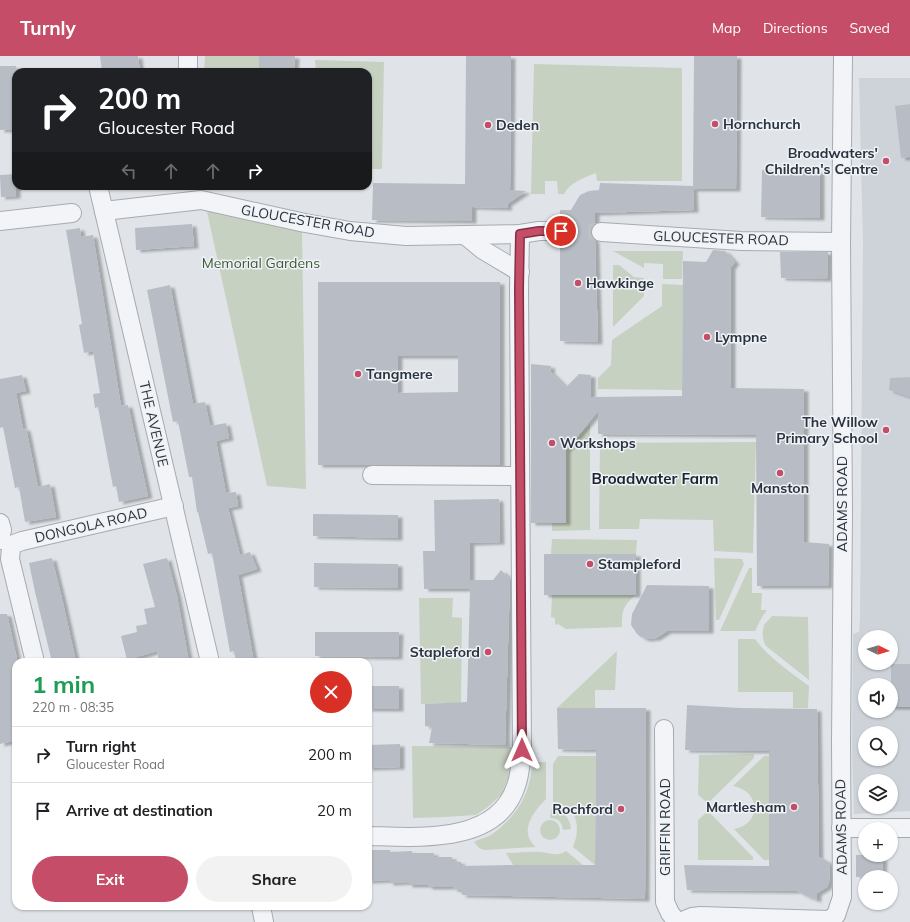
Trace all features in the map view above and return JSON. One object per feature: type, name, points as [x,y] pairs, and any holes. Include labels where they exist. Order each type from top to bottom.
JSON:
[{"type":"street","points":[[188,56],[188,68]]},
{"type":"street","name":"ADAMS ROAD","points":[[829,921],[836,915],[842,897],[841,626],[843,514],[841,235],[843,56]]},
{"type":"street","name":"THE AVENUE","points":[[99,190],[209,658]]},
{"type":"street","name":"GLOUCESTER ROAD","points":[[104,211],[201,193],[299,222],[350,231],[398,236],[466,236],[561,231]]},
{"type":"street","points":[[0,221],[72,213]]},
{"type":"street","name":"GLOUCESTER ROAD","points":[[600,232],[741,240],[841,235]]},
{"type":"street","points":[[372,836],[431,836],[470,830],[483,824],[501,811],[509,801],[516,787],[521,766],[522,750],[520,234]]},
{"type":"street","points":[[466,236],[483,250],[520,272]]},
{"type":"street","points":[[372,475],[520,476]]},
{"type":"street","name":"DONGOLA ROAD","points":[[3,537],[14,544],[174,506]]},
{"type":"street","points":[[3,537],[10,559],[34,658]]},
{"type":"street","name":"GRIFFIN ROAD","points":[[664,729],[666,902],[670,913],[679,922]]},
{"type":"street","points":[[841,828],[910,828]]},
{"type":"street","points":[[262,910],[264,922]]},
{"type":"street","points":[[679,922],[692,917],[701,916],[829,921]]},
{"type":"shaded area","points":[[859,78],[910,78],[910,811],[898,812],[898,774],[858,774],[858,814],[854,814],[852,750],[853,634],[858,632],[858,670],[898,670],[898,630],[859,630],[863,243]]},
{"type":"green space","points":[[205,56],[259,56],[259,68],[204,68]]},
{"type":"green space","points":[[315,60],[384,62],[382,169],[372,169],[372,68],[316,68]]},
{"type":"green space","points":[[534,64],[682,68],[682,181],[597,181],[596,173],[574,183],[564,194],[558,194],[557,181],[545,181],[545,194],[531,194]]},
{"type":"green space","name":"Memorial Gardens","points":[[206,207],[302,229],[306,489],[267,486]]},
{"type":"green space","points":[[613,251],[683,251],[682,279],[663,279],[663,264],[644,263],[644,268]]},
{"type":"green space","points":[[613,265],[619,265],[634,277],[644,278],[644,296],[613,327]]},
{"type":"green space","points":[[662,284],[683,285],[682,390],[598,389],[598,378],[611,365],[612,340],[662,306]]},
{"type":"green space","points":[[590,424],[590,530],[552,531],[552,523],[566,523],[566,450]]},
{"type":"green space","points":[[756,442],[753,553],[714,551],[713,520],[640,519],[639,529],[599,529],[600,443]]},
{"type":"green space","points":[[552,539],[637,540],[636,554],[551,554]]},
{"type":"green space","points":[[714,558],[742,559],[744,564],[719,620],[716,620]]},
{"type":"green space","points":[[749,568],[752,568],[752,593],[762,593],[761,610],[767,610],[755,631],[720,631]]},
{"type":"green space","points":[[552,595],[636,595],[628,602],[624,609],[622,627],[566,629],[558,624],[555,625],[555,618],[551,617]]},
{"type":"green space","points":[[419,598],[453,598],[452,617],[462,618],[461,703],[421,704]]},
{"type":"green space","points":[[772,616],[808,617],[809,680],[766,646],[763,638],[763,628]]},
{"type":"green space","points":[[738,639],[755,639],[773,659],[809,686],[808,708],[793,708],[793,692],[738,692]]},
{"type":"green space","points":[[617,651],[615,690],[595,690],[595,708],[557,708]]},
{"type":"green space","points":[[412,746],[517,747],[516,764],[510,773],[502,794],[476,815],[413,818]]},
{"type":"green space","points":[[754,754],[754,758],[708,803],[698,795],[699,755]]},
{"type":"green space","points":[[558,756],[596,756],[595,865],[573,847],[577,832],[577,825],[572,813],[568,808],[553,802],[553,764]]},
{"type":"green space","points":[[764,756],[769,756],[769,860],[764,860],[734,829],[743,826],[750,821],[754,808],[753,800],[749,794],[742,789],[733,786]]},
{"type":"green space","points":[[532,762],[546,762],[546,799],[532,816],[528,829],[528,835],[536,847],[484,850],[479,848],[474,842],[491,835],[509,820],[518,808],[529,784]]},
{"type":"green space","points":[[551,810],[559,811],[565,815],[569,821],[571,829],[563,830],[559,821],[550,818]]},
{"type":"green space","points":[[708,811],[753,857],[753,860],[698,860],[698,820]]},
{"type":"green space","points":[[550,820],[557,823],[560,830],[557,837],[550,840],[543,837],[540,830],[543,823]]},
{"type":"green space","points":[[566,851],[583,865],[513,865],[506,853],[537,852],[560,854]]},
{"type":"building","points":[[100,56],[138,56],[140,68],[102,68]]},
{"type":"building","points":[[259,56],[295,56],[294,68],[259,68]]},
{"type":"building","name":"Deden","points":[[466,56],[511,56],[510,190],[526,191],[507,204],[508,208],[472,207],[472,221],[372,220],[373,183],[465,184]]},
{"type":"building","points":[[694,56],[737,56],[736,189],[693,189],[694,210],[595,213],[595,224],[592,227],[591,232],[595,241],[598,342],[560,341],[560,242],[567,240],[571,231],[567,222],[560,220],[560,210],[571,210],[580,195],[589,191],[599,190],[600,183],[693,186]]},
{"type":"building","points":[[0,66],[16,66],[16,68],[12,68],[12,129],[0,130]]},
{"type":"building","points":[[910,104],[910,157],[901,158],[895,106]]},
{"type":"building","points":[[762,170],[820,171],[820,218],[761,217]]},
{"type":"building","points":[[12,174],[12,190],[16,190],[16,196],[1,197],[0,175]]},
{"type":"building","points":[[192,224],[194,246],[136,250],[135,228]]},
{"type":"building","points":[[80,228],[81,237],[93,235],[121,406],[128,405],[148,496],[119,502],[116,486],[113,487],[98,407],[95,408],[93,394],[100,393],[93,351],[84,353],[79,325],[82,324],[66,230]]},
{"type":"building","points":[[713,250],[725,251],[735,262],[731,267],[731,388],[804,389],[804,542],[829,544],[828,586],[757,586],[756,435],[598,434],[598,411],[566,450],[566,523],[531,523],[531,364],[551,366],[550,371],[566,387],[579,374],[591,375],[591,397],[682,396],[683,261],[706,262]]},
{"type":"building","points":[[780,252],[828,252],[827,279],[781,278]]},
{"type":"building","name":"Tangmere","points":[[318,282],[500,282],[500,465],[318,465]],"holes":[[[398,356],[458,356],[458,392],[398,393]]]},
{"type":"building","points":[[170,285],[193,404],[205,402],[210,426],[226,423],[229,438],[216,441],[226,493],[236,492],[238,506],[228,508],[240,555],[250,552],[257,569],[238,575],[253,658],[235,658],[234,651],[230,652],[212,553],[208,554],[197,512],[192,477],[189,477],[178,421],[173,422],[147,290]]},
{"type":"building","points":[[22,375],[26,391],[16,393],[23,429],[26,428],[38,487],[50,484],[56,517],[25,522],[19,487],[15,488],[3,427],[0,428],[0,379]]},
{"type":"building","points":[[910,377],[910,397],[889,390],[890,378]]},
{"type":"building","name":"Stapleford","points":[[499,499],[500,542],[470,543],[470,580],[493,580],[501,570],[510,579],[505,745],[429,743],[432,727],[425,726],[425,704],[467,702],[470,589],[424,589],[423,551],[435,551],[434,500]]},
{"type":"building","points":[[313,514],[398,515],[398,538],[313,536]]},
{"type":"building","name":"Stampleford","points":[[544,554],[636,554],[636,595],[544,595]]},
{"type":"building","points":[[52,558],[75,658],[51,658],[29,563]]},
{"type":"building","points":[[167,558],[177,596],[188,658],[158,658],[157,651],[134,658],[126,658],[121,636],[137,632],[136,626],[147,624],[144,609],[155,607],[143,564]]},
{"type":"building","points":[[314,563],[398,564],[398,588],[314,587]]},
{"type":"building","points":[[647,585],[709,586],[709,631],[667,631],[656,638],[646,639],[641,637],[631,625],[632,614]]},
{"type":"building","points":[[0,614],[7,614],[17,658],[12,658],[12,741],[0,744]]},
{"type":"building","points":[[315,632],[399,632],[398,657],[315,656]]},
{"type":"building","points":[[898,664],[910,664],[910,707],[898,707],[898,678],[891,678],[891,670],[898,670]]},
{"type":"building","points":[[372,686],[399,686],[399,709],[372,709]]},
{"type":"building","name":"Martlesham","points":[[687,705],[741,708],[817,709],[819,857],[827,861],[830,866],[829,882],[827,887],[817,893],[817,900],[797,891],[687,890],[684,865],[769,866],[769,751],[685,750]]},
{"type":"building","name":"Rochford","points":[[557,708],[646,708],[645,899],[462,895],[461,890],[453,889],[453,887],[408,885],[408,882],[389,883],[389,880],[372,881],[372,850],[434,853],[434,857],[452,857],[452,861],[461,862],[461,866],[595,865],[596,750],[558,749]]},
{"type":"building","points":[[400,744],[400,767],[372,768],[372,745]]},
{"type":"building","points":[[856,855],[858,855],[858,862],[883,862],[882,870],[858,870],[858,877],[856,877]]},
{"type":"tunnel","points":[[561,231],[601,232]]},
{"type":"place","name":"Hornchurch","points":[[715,124]]},
{"type":"place","name":"Deden","points":[[488,125]]},
{"type":"place","name":"Broadwaters' Children's Centre","points":[[886,161]]},
{"type":"place","name":"Hawkinge","points":[[578,283]]},
{"type":"place","name":"Lympne","points":[[707,337]]},
{"type":"place","name":"Tangmere","points":[[358,374]]},
{"type":"place","name":"The Willow Primary School","points":[[886,430]]},
{"type":"place","name":"Workshops","points":[[552,443]]},
{"type":"place","name":"Manston","points":[[780,473]]},
{"type":"place","name":"Stampleford","points":[[590,564]]},
{"type":"place","name":"Stapleford","points":[[488,652]]},
{"type":"place","name":"Martlesham","points":[[794,807]]},
{"type":"place","name":"Rochford","points":[[621,809]]},
{"type":"district","name":"Broadwater Farm","points":[[655,478]]},
{"type":"route","points":[[522,750],[519,289],[520,234],[539,231],[561,231]]}]
